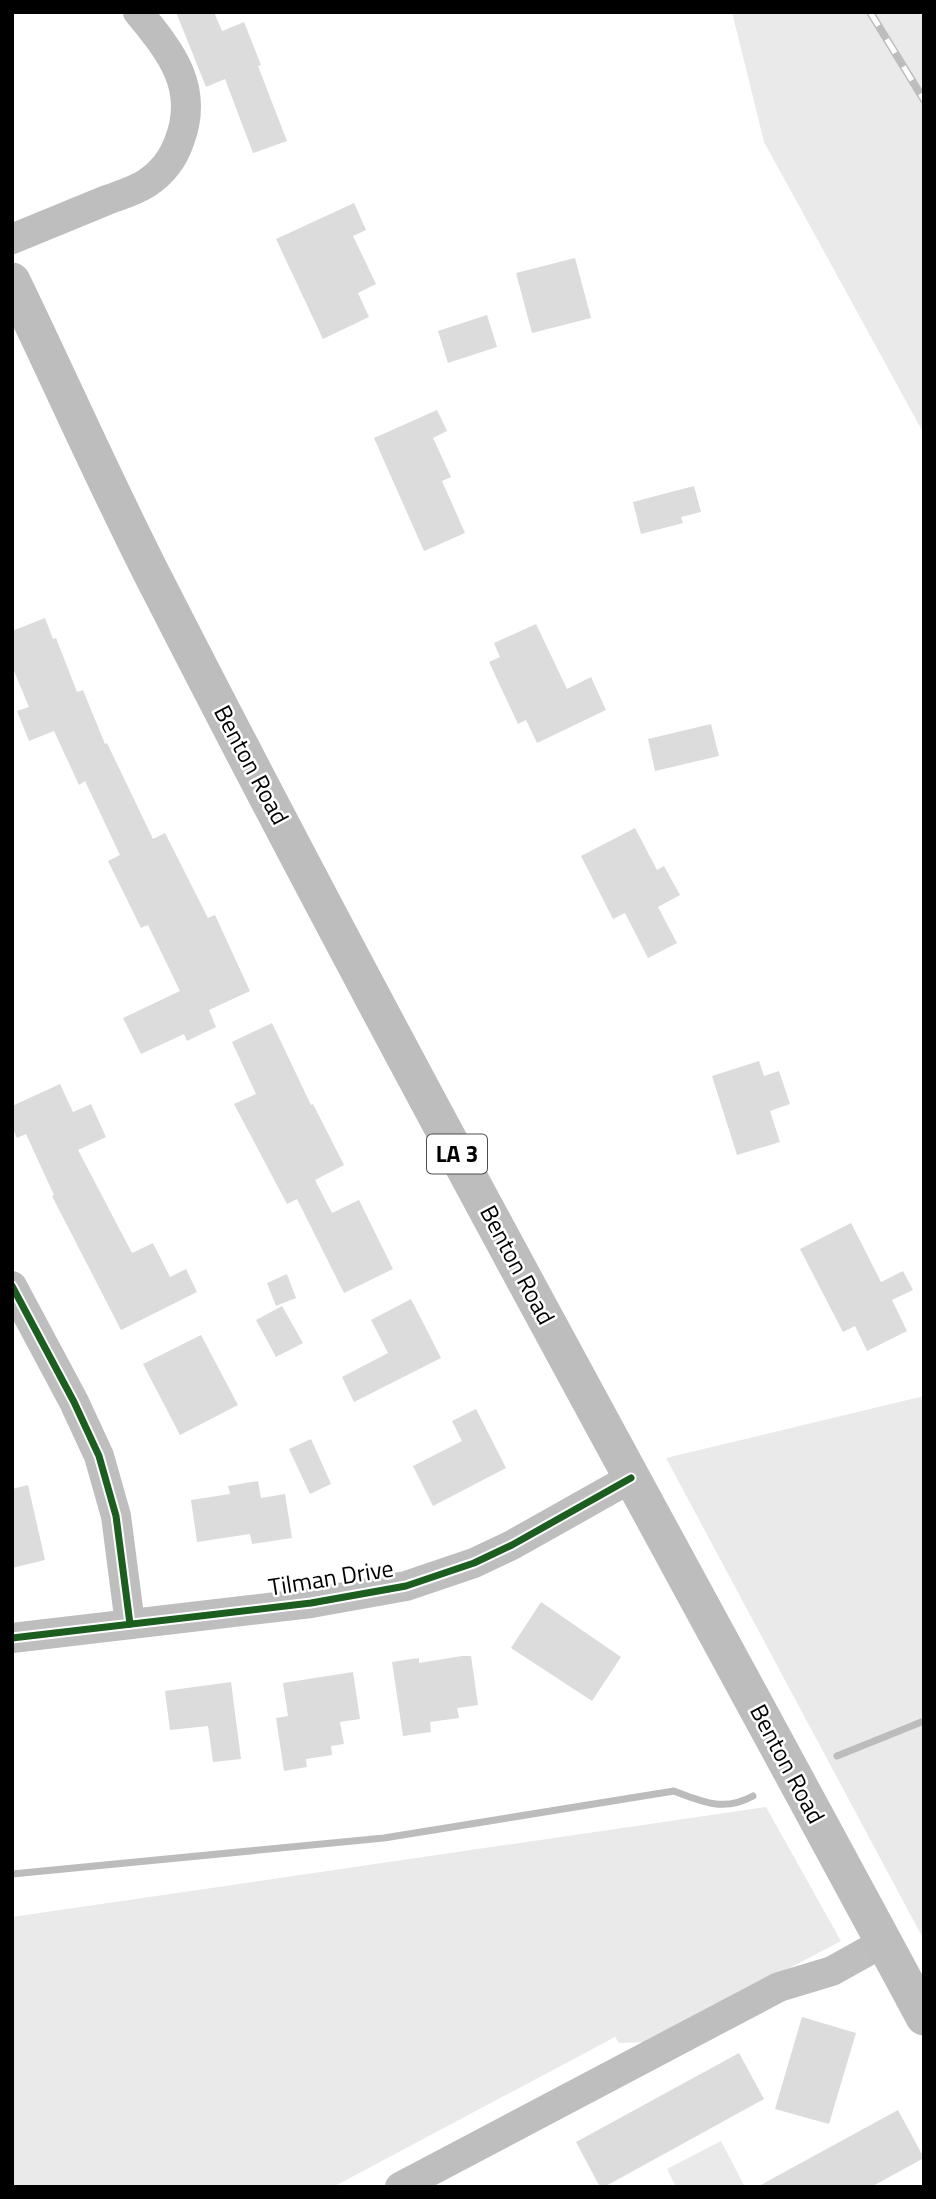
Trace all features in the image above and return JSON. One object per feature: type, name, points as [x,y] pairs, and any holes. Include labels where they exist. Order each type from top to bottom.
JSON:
[{"type":"main road","name":"Benton Road","points":[[12,281],[158,587],[345,945],[924,2017]]},
{"type":"street","points":[[12,239],[144,185],[163,170],[177,149],[186,124],[187,97],[181,75],[164,44],[138,12]]},
{"type":"street","points":[[12,1286],[74,1402],[99,1456],[116,1516],[130,1625]]},
{"type":"street","name":"Tilman Drive","points":[[12,1638],[311,1603],[405,1586],[474,1563],[512,1545],[631,1478]]},
{"type":"street","points":[[400,2187],[779,1987],[832,1971],[884,1942]]},
{"type":"shaded area","points":[[732,12],[924,12],[924,434],[764,142]]},
{"type":"shaded area","points":[[924,1396],[924,1940],[666,1458]]},
{"type":"shaded area","points":[[766,1807],[841,1941],[649,2042],[619,2043],[615,2037],[333,2187],[12,2187],[12,1917]]},
{"type":"shaded area","points":[[721,2141],[745,2187],[676,2187],[667,2169]]},
{"type":"building","points":[[176,12],[214,12],[222,31],[244,22],[287,141],[253,153],[225,79],[206,87]]},
{"type":"building","points":[[354,203],[366,230],[353,236],[376,284],[358,293],[369,317],[323,339],[276,239]]},
{"type":"building","points":[[575,258],[591,318],[532,333],[516,273]]},
{"type":"building","points":[[487,315],[497,347],[448,363],[438,331]]},
{"type":"building","points":[[437,410],[447,431],[433,438],[451,477],[442,481],[465,533],[424,551],[374,438]]},
{"type":"building","points":[[694,486],[701,512],[681,517],[683,523],[641,534],[633,502]]},
{"type":"building","points":[[45,618],[53,639],[56,638],[77,692],[83,690],[105,744],[107,743],[153,839],[165,833],[208,918],[215,915],[250,991],[209,1010],[216,1027],[187,1041],[184,1034],[141,1054],[123,1018],[180,991],[148,925],[141,928],[108,861],[120,855],[85,781],[79,785],[54,731],[29,741],[17,711],[29,707],[12,666],[12,631]]},
{"type":"building","points":[[536,624],[567,689],[591,677],[606,710],[537,743],[526,720],[518,724],[489,662],[500,657],[494,643]]},
{"type":"building","points":[[711,724],[719,756],[655,771],[648,739]]},
{"type":"building","points":[[635,828],[657,870],[664,866],[680,895],[658,907],[677,943],[648,958],[625,913],[613,919],[581,856]]},
{"type":"building","points":[[272,1023],[311,1105],[313,1104],[344,1165],[315,1180],[332,1213],[359,1200],[393,1269],[344,1293],[297,1199],[287,1204],[234,1104],[256,1094],[232,1042]]},
{"type":"building","points":[[759,1061],[764,1076],[779,1071],[790,1104],[770,1111],[780,1142],[737,1155],[712,1076]]},
{"type":"building","points":[[60,1084],[73,1112],[91,1104],[106,1137],[78,1150],[132,1253],[153,1243],[170,1277],[186,1269],[197,1292],[121,1330],[52,1196],[54,1195],[26,1134],[17,1138],[12,1127],[12,1106]]},
{"type":"building","points":[[851,1223],[881,1282],[903,1271],[913,1290],[892,1300],[907,1331],[867,1351],[855,1326],[843,1332],[800,1249]]},
{"type":"building","points":[[287,1274],[296,1298],[276,1306],[267,1283]]},
{"type":"building","points":[[411,1299],[441,1358],[354,1402],[342,1377],[388,1353],[371,1320]]},
{"type":"building","points":[[282,1306],[303,1343],[276,1357],[256,1320]]},
{"type":"building","points":[[201,1335],[238,1405],[180,1435],[143,1364]]},
{"type":"building","points":[[476,1409],[506,1468],[433,1506],[413,1466],[462,1441],[452,1421]]},
{"type":"building","points":[[311,1439],[331,1484],[310,1494],[289,1449]]},
{"type":"building","points":[[258,1481],[261,1498],[285,1494],[292,1538],[252,1544],[250,1534],[197,1542],[191,1500],[230,1494],[228,1486]]},
{"type":"building","points":[[28,1485],[45,1560],[12,1568],[12,1489]]},
{"type":"building","points":[[541,1602],[621,1657],[592,1701],[511,1648]]},
{"type":"building","points":[[471,1656],[478,1705],[457,1708],[459,1718],[430,1722],[431,1732],[403,1736],[392,1662],[419,1658],[419,1663]]},
{"type":"building","points":[[353,1672],[360,1719],[340,1722],[344,1744],[331,1746],[332,1755],[306,1759],[307,1767],[284,1771],[276,1718],[288,1716],[283,1683]]},
{"type":"building","points":[[231,1682],[241,1759],[213,1762],[208,1726],[170,1730],[165,1691]]},
{"type":"building","points":[[802,2017],[856,2033],[829,2124],[775,2109]]},
{"type":"building","points":[[739,2053],[764,2099],[600,2187],[576,2142]]},
{"type":"building","points":[[898,2110],[924,2158],[871,2187],[757,2187]]},
{"type":"waterway","points":[[837,1756],[924,1721]]},
{"type":"waterway","points":[[12,1874],[384,1838],[674,1791],[714,1804],[732,1804],[753,1796]]},
{"type":"railway","points":[[870,12],[924,100]]},
{"type":"cycle path","points":[[12,1286],[74,1402],[99,1456],[116,1516],[130,1624]]},
{"type":"cycle path","points":[[12,1638],[311,1603],[406,1586],[474,1563],[512,1545],[631,1478]]}]
